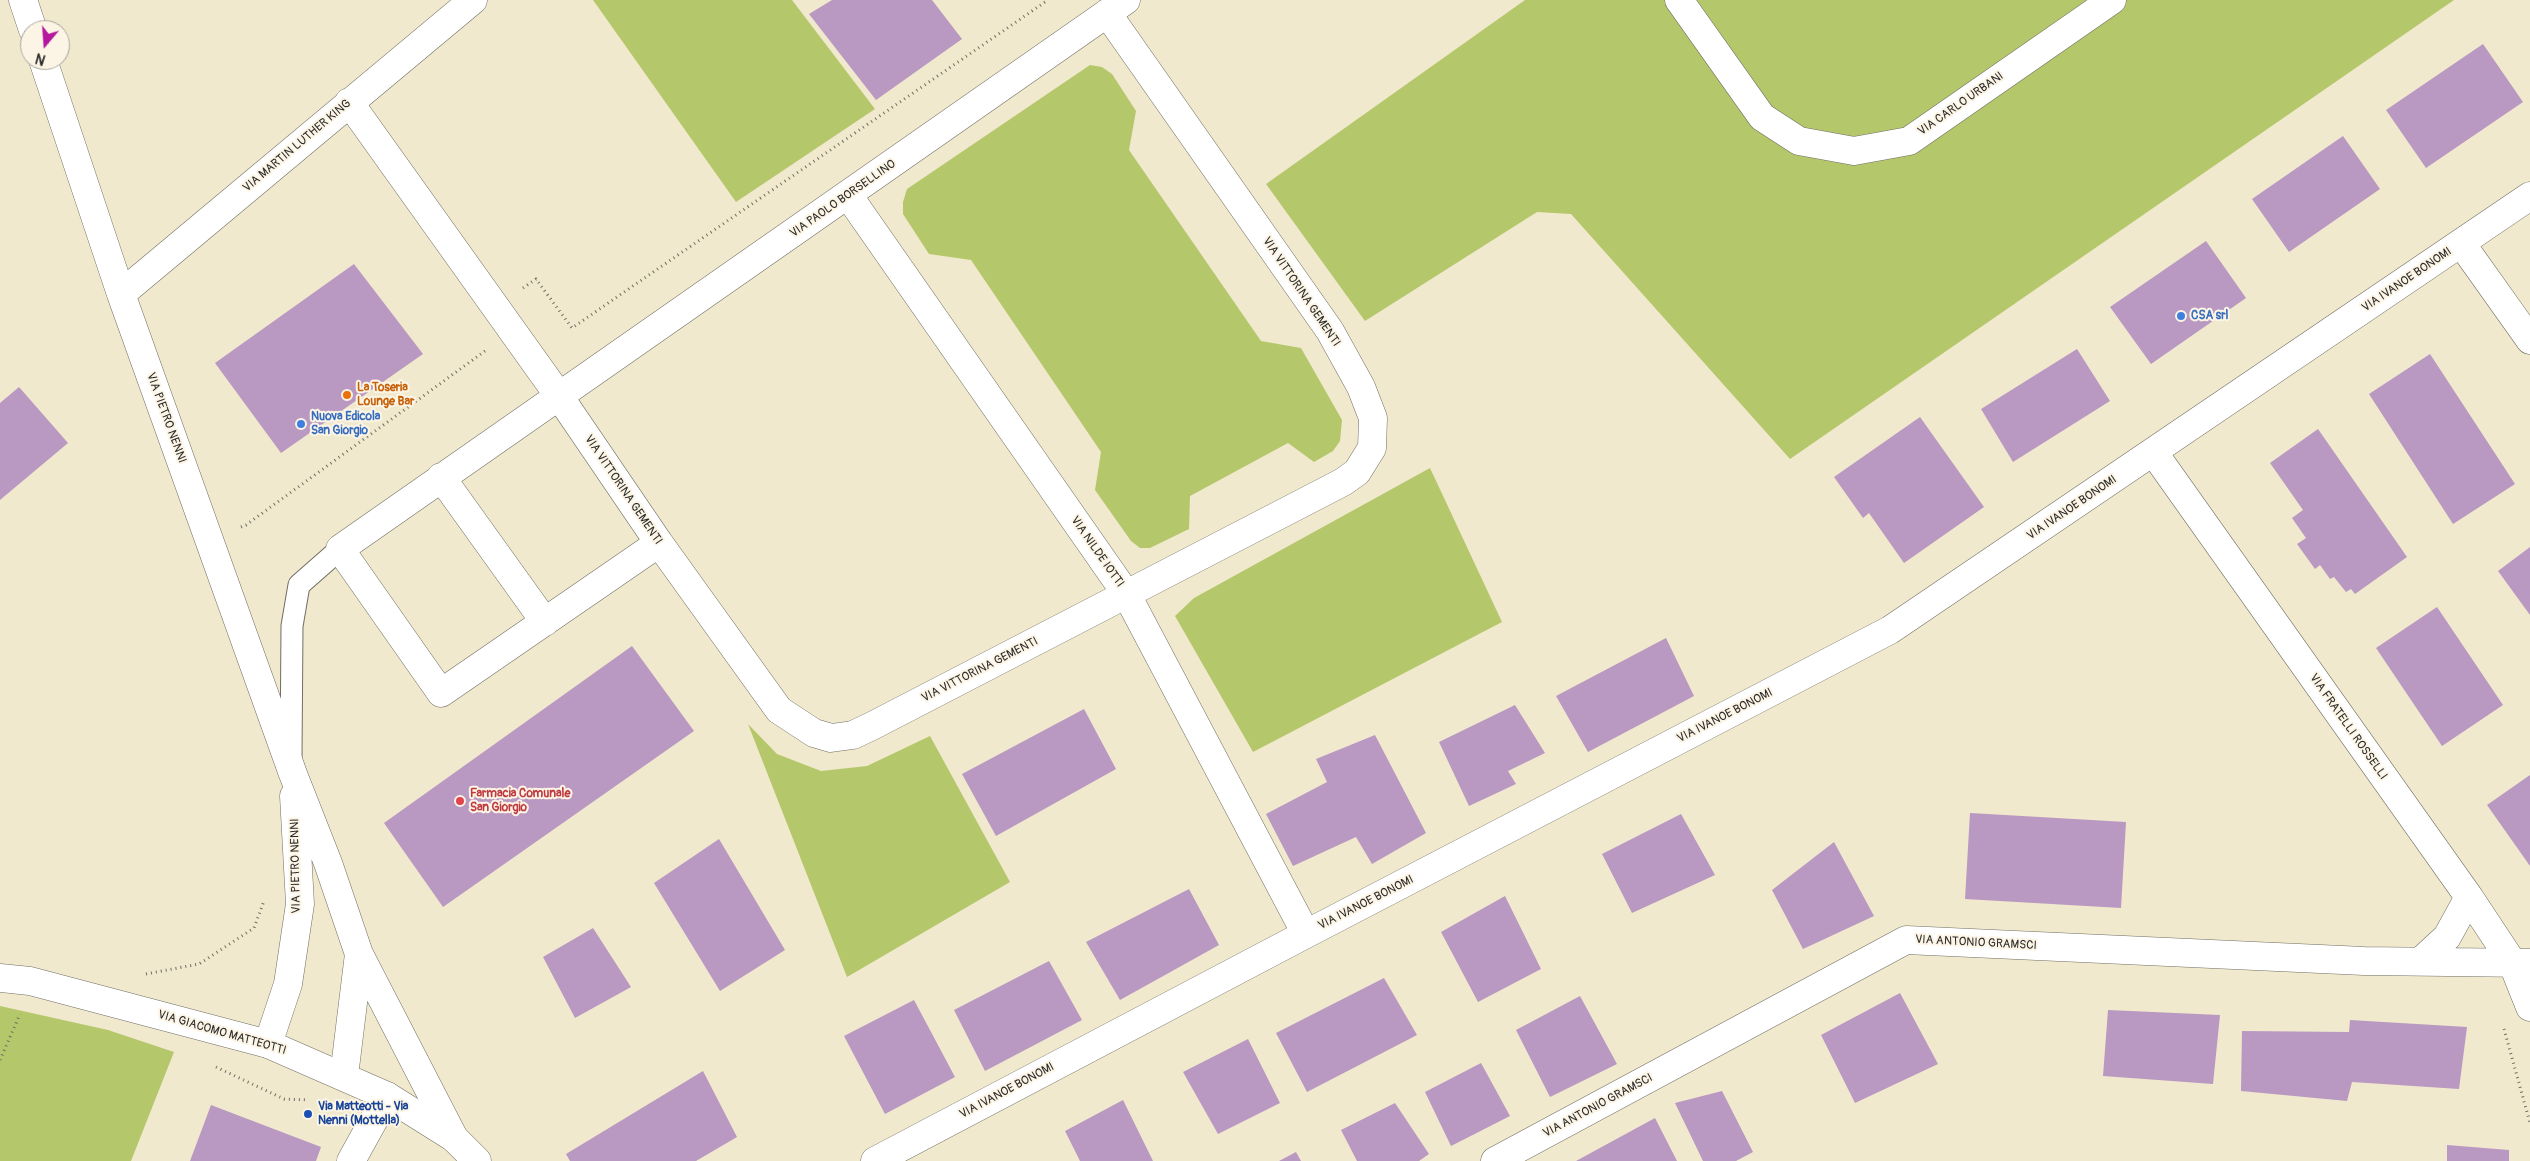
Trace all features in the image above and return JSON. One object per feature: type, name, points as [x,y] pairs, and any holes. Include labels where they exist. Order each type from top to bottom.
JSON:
[{"type":"street","points":[[23,0],[30,20]]},
{"type":"street","name":"VIA MARTIN LUTHER KING","points":[[121,294],[473,0]]},
{"type":"street","name":"VIA CARLO URBANI","points":[[1678,0],[1762,117],[1799,141],[1854,151],[1908,141],[2112,0]]},
{"type":"street","name":"VIA VITTORINA GEMENTI","points":[[350,102],[559,396],[659,543],[779,710],[814,733],[831,738],[859,732],[1343,482],[1357,472],[1372,448],[1373,418],[1361,387],[1330,331],[1116,7]]},
{"type":"street","name":"VIA PAOLO BORSELLINO","points":[[340,549],[1116,7]]},
{"type":"street","name":"VIA PIETRO NENNI","points":[[46,70],[121,294],[292,772],[328,863],[359,954],[454,1138]]},
{"type":"street","name":"VIA NILDE IOTTI","points":[[848,195],[1126,595],[1306,934]]},
{"type":"street","name":"VIA IVANOE BONOMI","points":[[876,1161],[1306,934],[1890,630],[2530,196]]},
{"type":"street","points":[[2461,243],[2530,340]]},
{"type":"street","name":"VIA FRATELLI ROSSELLI","points":[[2154,452],[2469,897],[2521,962],[2530,1007]]},
{"type":"street","points":[[441,477],[545,622]]},
{"type":"street","points":[[340,549],[441,693],[659,543]]},
{"type":"street","name":"VIA PIETRO NENNI","points":[[268,1044],[288,984],[300,904],[292,772]]},
{"type":"street","points":[[2421,961],[2447,937],[2469,897]]},
{"type":"street","name":"VIA ANTONIO GRAMSCI","points":[[1496,1161],[1906,940],[2364,962],[2521,962]]},
{"type":"street","name":"VIA PIETRO NENNI","points":[[344,1076],[359,954]]},
{"type":"street","name":"VIA GIACOMO MATTEOTTI","points":[[0,978],[30,981],[268,1044],[387,1096],[454,1138],[477,1161]]},
{"type":"street","points":[[351,1161],[387,1096]]},
{"type":"lane","points":[[292,772],[291,636],[299,585],[340,549]]},
{"type":"path","points":[[0,1060],[21,1010]]},
{"type":"path","points":[[2503,1023],[2530,1122]]},
{"type":"green space","points":[[593,0],[792,0],[875,109],[736,202]]},
{"type":"green space","points":[[1525,0],[2454,0],[1790,459],[1571,214],[1537,212],[1365,321],[1266,184]]},
{"type":"green space","points":[[1090,65],[1102,67],[1112,74],[1136,111],[1129,150],[1261,341],[1301,348],[1342,420],[1340,441],[1333,451],[1314,462],[1288,443],[1190,496],[1189,529],[1150,548],[1140,548],[1131,541],[1095,490],[1101,452],[971,260],[929,254],[903,214],[903,202],[907,189]]},
{"type":"green space","points":[[1430,468],[1502,622],[1253,752],[1175,616],[1194,598]]},
{"type":"green space","points":[[748,724],[777,754],[821,771],[867,766],[930,736],[1010,882],[847,977]]},
{"type":"green space","points":[[0,1006],[108,1030],[174,1052],[131,1161],[0,1161]]},
{"type":"building","points":[[832,0],[932,0],[962,39],[876,100],[809,14]]},
{"type":"building","points":[[2483,44],[2523,102],[2426,168],[2386,110]]},
{"type":"building","points":[[2343,136],[2380,189],[2289,252],[2252,199]]},
{"type":"building","points":[[2206,241],[2246,298],[2151,364],[2110,307]]},
{"type":"building","points":[[354,264],[423,354],[281,453],[215,363]]},
{"type":"building","points":[[2077,349],[2110,401],[2013,462],[1981,409]]},
{"type":"building","points":[[2430,354],[2515,484],[2453,524],[2369,394]]},
{"type":"building","points":[[19,387],[68,443],[0,500],[0,403]]},
{"type":"building","points":[[1920,417],[1984,507],[1904,563],[1869,513],[1863,518],[1834,477]]},
{"type":"building","points":[[2318,429],[2407,557],[2355,594],[2351,589],[2346,592],[2334,577],[2330,579],[2320,565],[2315,569],[2297,544],[2306,538],[2292,518],[2303,510],[2270,463]]},
{"type":"building","points":[[2530,547],[2530,615],[2498,571]]},
{"type":"building","points":[[2437,607],[2503,705],[2442,746],[2376,648]]},
{"type":"building","points":[[1666,638],[1694,696],[1588,752],[1556,696]]},
{"type":"building","points":[[632,646],[694,731],[443,907],[384,823]]},
{"type":"building","points":[[1515,705],[1545,753],[1508,771],[1516,784],[1469,806],[1439,742]]},
{"type":"building","points":[[1084,709],[1116,769],[996,836],[962,774]]},
{"type":"building","points":[[1375,735],[1426,833],[1372,864],[1356,837],[1293,866],[1266,814],[1327,782],[1316,759]]},
{"type":"building","points":[[2530,775],[2530,866],[2487,805]]},
{"type":"building","points":[[1970,813],[2126,822],[2121,908],[1965,899]]},
{"type":"building","points":[[1681,814],[1715,875],[1632,913],[1602,854]]},
{"type":"building","points":[[719,839],[785,950],[720,991],[654,883]]},
{"type":"building","points":[[1834,842],[1874,916],[1803,949],[1772,890]]},
{"type":"building","points":[[1189,889],[1219,945],[1120,1000],[1086,942]]},
{"type":"building","points":[[1505,896],[1541,969],[1478,1002],[1441,932]]},
{"type":"building","points":[[593,928],[631,987],[575,1018],[543,957]]},
{"type":"building","points":[[1049,961],[1082,1020],[985,1071],[954,1010]]},
{"type":"building","points":[[1384,978],[1417,1035],[1307,1092],[1276,1033]]},
{"type":"building","points":[[1900,993],[1938,1064],[1855,1103],[1821,1035]]},
{"type":"building","points":[[1580,996],[1617,1064],[1550,1097],[1516,1030]]},
{"type":"building","points":[[914,1000],[955,1077],[885,1114],[844,1036]]},
{"type":"building","points":[[2108,1010],[2220,1015],[2213,1084],[2103,1076]]},
{"type":"building","points":[[2350,1020],[2467,1027],[2459,1089],[2352,1082],[2347,1101],[2241,1091],[2242,1031],[2349,1032]]},
{"type":"building","points":[[1248,1039],[1280,1103],[1218,1134],[1183,1072]]},
{"type":"building","points":[[1481,1063],[1510,1116],[1451,1146],[1425,1092]]},
{"type":"building","points":[[703,1071],[737,1137],[696,1161],[570,1161],[566,1154]]},
{"type":"building","points":[[1722,1091],[1753,1152],[1736,1161],[1703,1161],[1675,1103]]},
{"type":"building","points":[[1123,1100],[1153,1161],[1080,1161],[1065,1131]]},
{"type":"building","points":[[1395,1103],[1429,1154],[1419,1161],[1357,1161],[1341,1130]]},
{"type":"building","points":[[211,1105],[321,1147],[316,1161],[190,1161]]},
{"type":"building","points":[[1655,1118],[1677,1161],[1576,1161]]},
{"type":"building","points":[[2447,1145],[2509,1150],[2509,1161],[2447,1161]]},
{"type":"building","points":[[1296,1152],[1301,1161],[1279,1161]]},
{"type":"place","name":"CSA srl","points":[[2181,316]]},
{"type":"place","name":"La Toseria Lounge Bar","points":[[347,395]]},
{"type":"place","name":"Nuova Edicola San Giorgio","points":[[301,424]]},
{"type":"place","name":"Farmacia Comunale San Giorgio","points":[[460,801]]},
{"type":"place","name":"Via Matteotti - Via Nenni (Mottella)","points":[[308,1114]]}]
